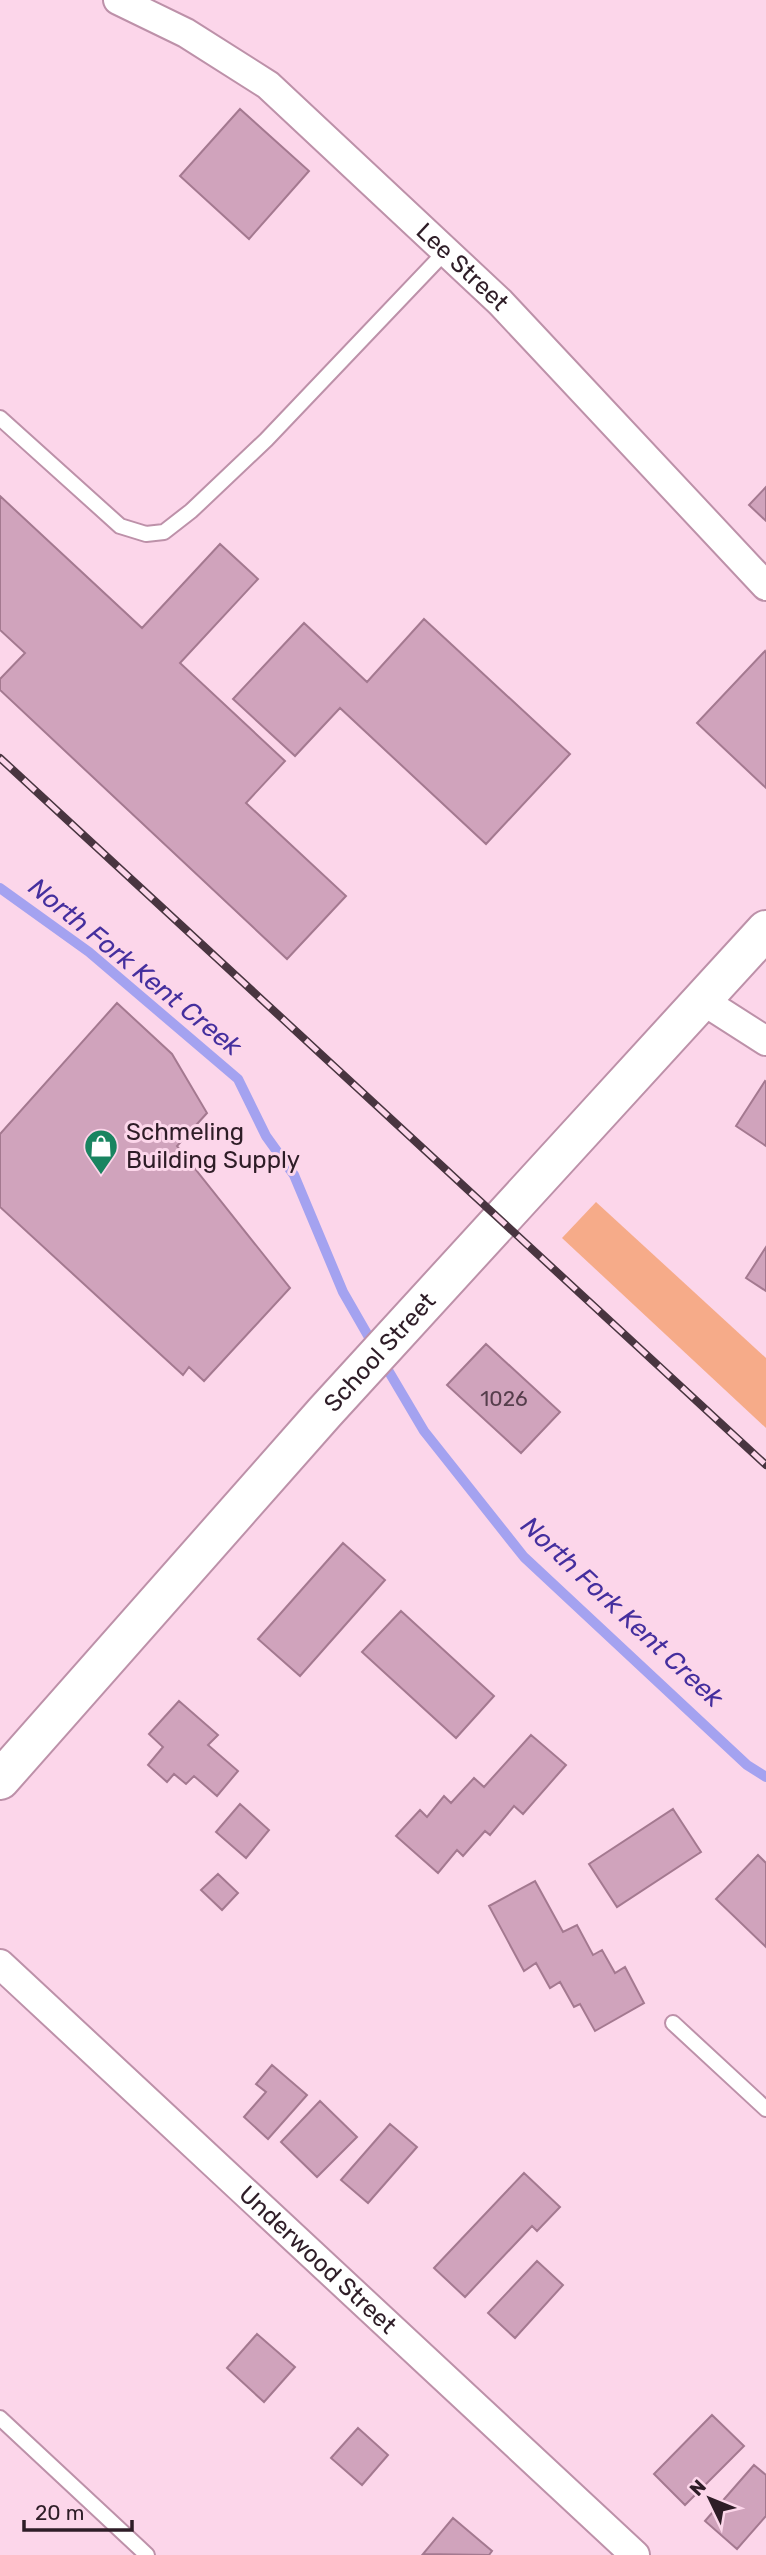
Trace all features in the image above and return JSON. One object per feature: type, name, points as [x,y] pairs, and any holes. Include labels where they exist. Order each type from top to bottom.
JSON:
[{"type":"main road","name":"School Street","points":[[0,1780],[325,1412],[766,930]]},
{"type":"street","name":"Lee Street","points":[[118,0],[186,33],[268,85],[517,320],[766,586]]},
{"type":"street","points":[[702,1000],[766,1041]]},
{"type":"street","name":"Underwood Street","points":[[0,1964],[635,2555]]},
{"type":"lane","points":[[0,418],[120,526],[146,534],[164,532],[191,511],[266,440],[446,251]]},
{"type":"lane","points":[[673,2023],[766,2109]]},
{"type":"lane","points":[[0,2417],[147,2555]]},
{"type":"shaded area","points":[[596,1202],[766,1358],[766,1428],[562,1238]]},
{"type":"building","points":[[240,109],[309,171],[249,239],[180,176]]},
{"type":"building","points":[[766,487],[766,521],[749,505]]},
{"type":"building","points":[[0,496],[142,628],[220,544],[258,579],[180,663],[285,761],[246,803],[346,896],[287,959],[0,690],[0,679],[25,653],[0,630]]},
{"type":"building","points":[[424,619],[570,754],[486,844],[340,708],[295,756],[233,699],[304,623],[367,682]]},
{"type":"building","points":[[765,651],[766,653],[766,788],[697,723]]},
{"type":"building","name":"Schmeling Building Supply","points":[[117,1003],[172,1054],[207,1113],[177,1146],[290,1288],[204,1381],[189,1367],[183,1375],[0,1207],[0,1134]]},
{"type":"building","points":[[766,1082],[766,1146],[736,1126]]},
{"type":"building","points":[[766,1247],[766,1291],[746,1278]]},
{"type":"building","points":[[486,1344],[560,1412],[521,1453],[447,1385]]},
{"type":"building","points":[[343,1543],[385,1580],[300,1676],[258,1639]]},
{"type":"building","points":[[401,1611],[494,1696],[456,1738],[362,1652]]},
{"type":"building","points":[[179,1701],[218,1735],[208,1745],[238,1771],[217,1796],[194,1776],[186,1784],[174,1774],[167,1782],[148,1765],[163,1747],[149,1734]]},
{"type":"building","points":[[531,1735],[566,1765],[523,1814],[514,1806],[490,1835],[485,1831],[463,1856],[457,1850],[438,1873],[396,1836],[420,1810],[427,1817],[444,1796],[451,1803],[474,1778],[484,1787]]},
{"type":"building","points":[[240,1804],[269,1830],[246,1858],[216,1832]]},
{"type":"building","points":[[673,1809],[701,1852],[617,1907],[589,1864]]},
{"type":"building","points":[[758,1855],[766,1863],[766,1947],[716,1899]]},
{"type":"building","points":[[218,1874],[238,1893],[222,1910],[201,1890]]},
{"type":"building","points":[[535,1881],[563,1932],[577,1925],[593,1955],[602,1950],[615,1973],[625,1967],[644,2003],[595,2031],[580,2004],[574,2007],[560,1982],[550,1988],[536,1963],[524,1971],[489,1906]]},
{"type":"building","points":[[272,2065],[307,2095],[268,2139],[244,2117],[266,2092],[256,2084]]},
{"type":"building","points":[[320,2101],[357,2137],[317,2177],[281,2142]]},
{"type":"building","points":[[390,2124],[417,2147],[368,2203],[341,2180]]},
{"type":"building","points":[[524,2173],[560,2207],[537,2231],[532,2226],[465,2297],[434,2268]]},
{"type":"building","points":[[537,2261],[563,2285],[515,2338],[488,2313]]},
{"type":"building","points":[[257,2334],[295,2367],[264,2402],[227,2368]]},
{"type":"building","points":[[712,2415],[744,2446],[685,2505],[654,2474]]},
{"type":"building","points":[[358,2428],[388,2455],[362,2485],[331,2458]]},
{"type":"building","points":[[754,2465],[766,2475],[766,2516],[737,2549],[705,2521]]},
{"type":"building","points":[[453,2518],[492,2551],[489,2555],[423,2554]]},
{"type":"waterway","name":"North Fork Kent Creek","points":[[0,888],[89,952],[238,1079],[266,1136],[294,1175],[343,1292],[374,1346]]},
{"type":"waterway","name":"North Fork Kent Creek","points":[[382,1360],[424,1431],[524,1557],[747,1765],[766,1777]]},
{"type":"railway","points":[[0,758],[766,1465]]},
{"type":"place","name":"Schmeling Building Supply","points":[[101,1176]]}]
